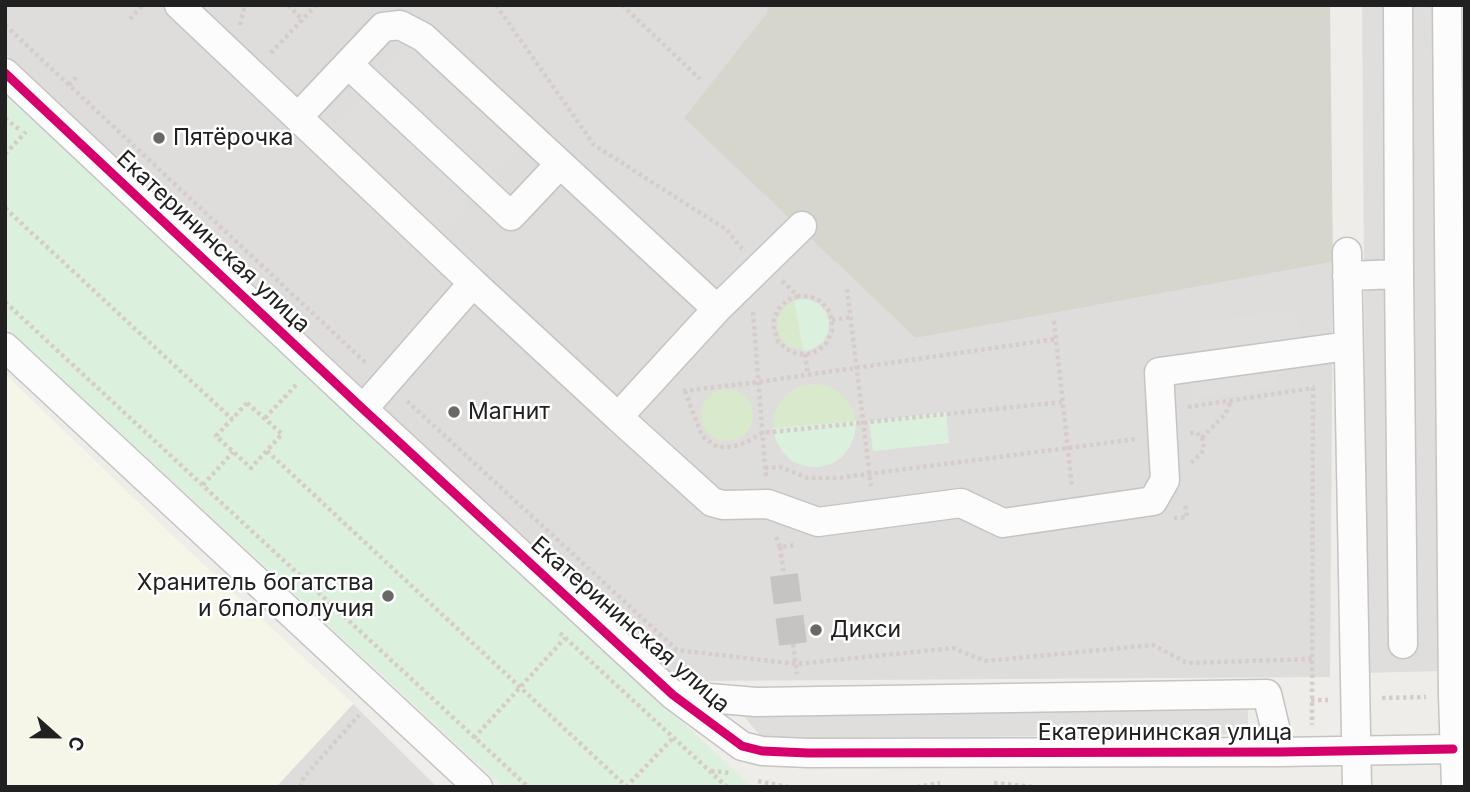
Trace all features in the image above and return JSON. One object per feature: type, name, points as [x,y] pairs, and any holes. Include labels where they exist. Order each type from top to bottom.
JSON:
[{"type":"street","points":[[179,5],[473,283],[712,502],[723,505],[768,504],[818,522],[961,503],[1003,523],[1153,501],[1165,480],[1170,434],[1158,372],[1348,346]]},
{"type":"street","points":[[1398,5],[1403,644]]},
{"type":"street","points":[[1447,5],[1456,147],[1453,696],[1456,787]]},
{"type":"street","points":[[298,117],[383,27],[400,25],[423,37],[717,309]]},
{"type":"street","points":[[348,64],[511,216],[560,164]]},
{"type":"street","name":"Екатерининская улица","points":[[5,73],[673,695],[742,746],[762,751],[808,753],[1453,749]]},
{"type":"street","points":[[618,417],[717,309],[802,226]]},
{"type":"street","points":[[1357,787],[1347,264],[1399,274]]},
{"type":"street","points":[[363,409],[473,283]]},
{"type":"street","points":[[5,347],[478,787]]},
{"type":"street","points":[[673,695],[756,702],[1267,694],[1281,752]]},
{"type":"path","points":[[130,19],[143,5]]},
{"type":"path","points":[[288,5],[302,19]]},
{"type":"path","points":[[252,74],[316,5]]},
{"type":"path","points":[[622,5],[701,79]]},
{"type":"path","points":[[5,25],[677,650],[796,664],[953,648],[985,661],[1153,645],[1187,663],[1312,659]]},
{"type":"path","points":[[5,154],[25,134]]},
{"type":"path","points":[[5,208],[232,419]]},
{"type":"path","points":[[847,289],[874,514]]},
{"type":"path","points":[[798,296],[810,296],[820,301],[828,309],[832,320],[832,331],[827,342],[819,350],[805,354],[786,349],[778,341],[774,330],[774,319],[779,308],[787,300],[798,296]]},
{"type":"path","points":[[5,302],[528,787]]},
{"type":"path","points":[[832,320],[850,317]]},
{"type":"path","points":[[1054,321],[1075,514]]},
{"type":"path","points":[[652,380],[667,393],[1056,339]]},
{"type":"path","points":[[805,354],[808,375]]},
{"type":"path","points":[[265,418],[302,379]]},
{"type":"path","points":[[1170,434],[1176,409],[1313,388],[1311,700]]},
{"type":"path","points":[[685,391],[702,436],[716,447],[738,445],[762,433],[1063,402]]},
{"type":"path","points":[[1202,438],[1226,413],[1232,400]]},
{"type":"path","points":[[247,402],[282,434],[251,468],[216,436],[232,419],[247,402]]},
{"type":"path","points":[[765,468],[780,467],[808,478],[837,478],[1170,434],[1196,433],[1202,438],[1204,450],[1187,466]]},
{"type":"path","points":[[267,451],[627,787],[673,737]]},
{"type":"path","points":[[197,491],[233,452]]},
{"type":"path","points":[[1173,519],[1186,517],[1184,492]]},
{"type":"path","points":[[775,536],[780,547],[784,575]]},
{"type":"path","points":[[780,547],[807,543]]},
{"type":"path","points":[[469,743],[571,631]]},
{"type":"path","points":[[793,644],[798,682]]},
{"type":"path","points":[[1355,699],[1453,696]]},
{"type":"path","points":[[300,787],[304,777],[361,713]]},
{"type":"shaded area","points":[[5,5],[767,5],[767,13],[916,338],[1333,262],[1330,677],[696,681],[672,676],[5,54]]},
{"type":"shaded area","points":[[767,5],[1330,5],[1333,262],[916,338],[684,118],[767,13]]},
{"type":"shaded area","points":[[1362,5],[1433,5],[1438,671],[1367,673]]},
{"type":"shaded area","points":[[413,39],[525,144],[493,178],[381,73]]},
{"type":"shaded area","points":[[365,91],[477,196],[441,235],[329,130]]},
{"type":"shaded area","points":[[1298,310],[1301,339],[1200,350],[1197,321]]},
{"type":"shaded area","points":[[1275,365],[1278,387],[1193,399],[1190,377]]},
{"type":"shaded area","points":[[5,374],[353,704],[276,787],[5,787]]},
{"type":"shaded area","points":[[353,704],[437,787],[276,787]]},
{"type":"shaded area","points":[[1248,707],[1248,734],[763,739],[740,712]]},
{"type":"green space","points":[[5,93],[752,787],[503,787],[5,326]]},
{"type":"green space","points":[[800,299],[819,304],[826,312],[829,322],[824,341],[807,351],[803,350],[794,301]]},
{"type":"green space","points":[[794,301],[803,350],[788,346],[777,328],[783,309]]},
{"type":"green space","points":[[811,384],[836,390],[853,409],[856,421],[773,428],[779,403],[798,387]]},
{"type":"green space","points":[[727,389],[737,391],[745,397],[751,405],[751,425],[745,433],[737,439],[727,441],[717,439],[709,433],[703,425],[701,415],[703,405],[709,397],[717,391]]},
{"type":"green space","points":[[946,412],[949,443],[873,451],[869,421]]},
{"type":"green space","points":[[856,421],[850,447],[842,457],[831,464],[818,467],[792,461],[776,441],[773,428]]},
{"type":"tunnel","points":[[784,575],[793,644]]},
{"type":"cycle path","points":[[5,73],[673,695],[742,746],[762,751],[808,753],[1453,749]]},
{"type":"place","name":"Пятёрочка","points":[[159,138]]},
{"type":"place","name":"Магнит","points":[[454,412]]},
{"type":"place","name":"Хранитель богатства и благополучия","points":[[388,596]]},
{"type":"place","name":"Дикси","points":[[816,630]]}]
